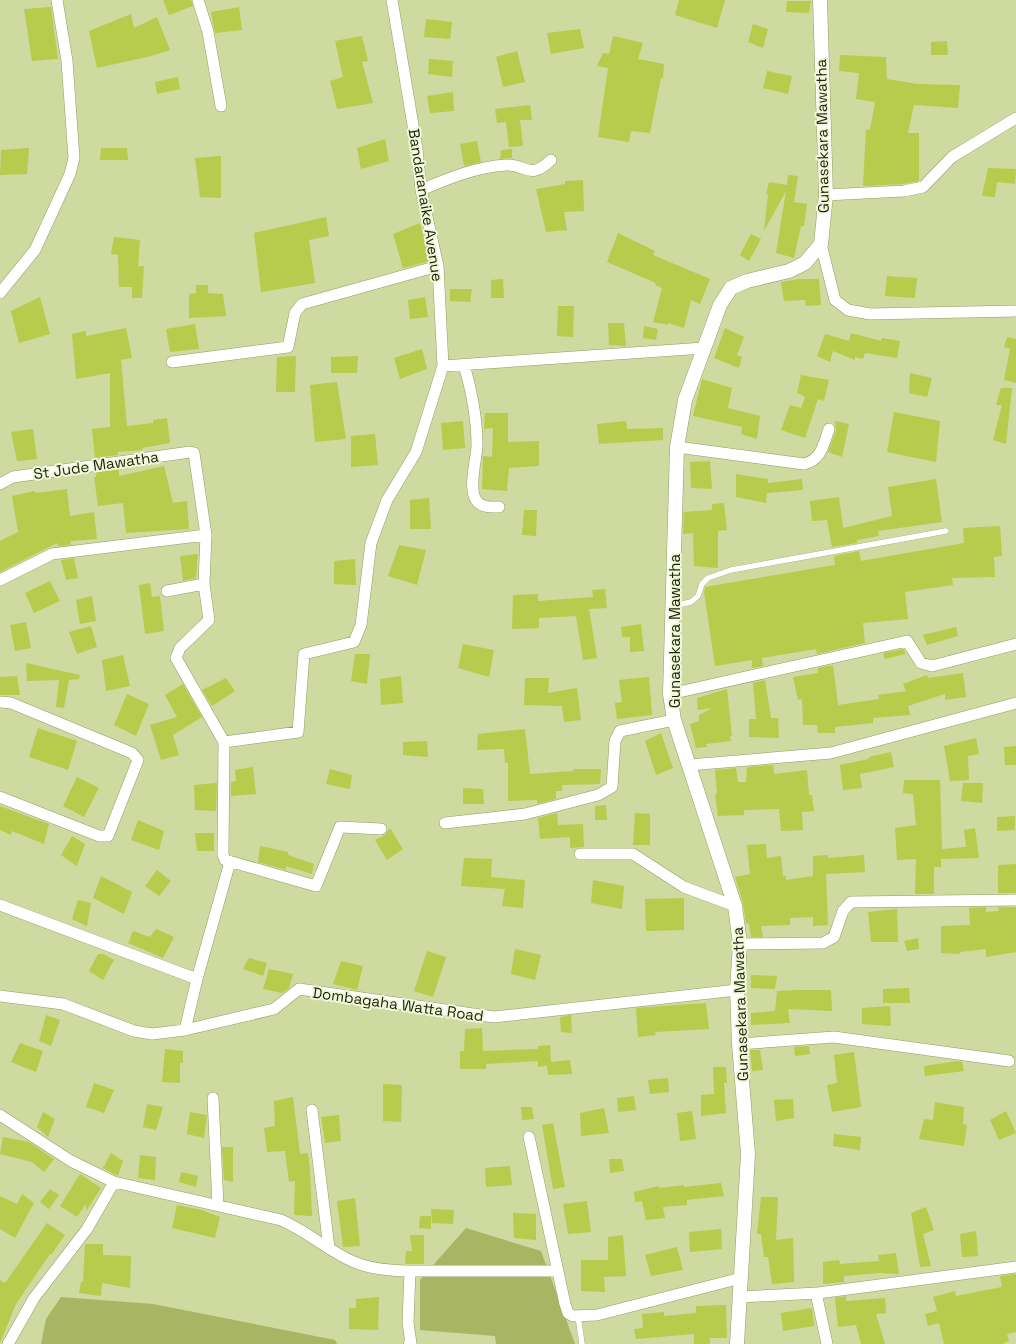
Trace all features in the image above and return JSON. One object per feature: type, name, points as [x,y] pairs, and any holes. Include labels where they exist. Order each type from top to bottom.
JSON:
[{"type":"street","points":[[0,293],[35,250],[70,174],[74,158],[67,61],[57,0]]},
{"type":"street","points":[[198,0],[208,32],[221,106]]},
{"type":"street","name":"Bandaranaike Avenue","points":[[392,0],[417,149],[421,190],[438,266],[443,366]]},
{"type":"street","name":"Gunasekara Mawatha","points":[[737,1344],[748,1154],[739,1044],[737,990],[740,944],[735,906],[674,720],[670,694],[677,447],[685,400],[720,305],[731,288],[747,281],[789,271],[804,262],[821,244],[826,195],[820,0]]},
{"type":"street","points":[[826,195],[904,192],[923,187],[952,157],[1016,118]]},
{"type":"street","points":[[421,190],[479,168],[508,165],[531,170],[542,169],[551,160]]},
{"type":"street","points":[[821,244],[835,300],[848,310],[870,314],[1016,311]]},
{"type":"street","points":[[172,362],[288,347],[295,313],[302,304],[438,266]]},
{"type":"street","points":[[224,742],[298,732],[304,654],[354,642],[361,625],[371,543],[386,500],[416,452],[443,366],[704,348]]},
{"type":"street","points":[[464,364],[474,401],[476,423],[477,448],[473,491],[475,500],[483,506],[499,507]]},
{"type":"street","points":[[677,447],[804,464],[814,461],[819,455],[829,429]]},
{"type":"street","name":"St Jude Mawatha","points":[[0,484],[13,477],[190,452],[194,453],[206,536]]},
{"type":"street","points":[[0,580],[52,554],[206,536],[204,584],[209,620],[180,648],[176,658],[224,742],[223,855],[225,860],[316,886],[340,828],[380,828]]},
{"type":"street","points":[[167,591],[204,584]]},
{"type":"street","points":[[670,694],[907,641],[921,663],[932,666],[1016,644]]},
{"type":"street","points":[[0,702],[11,703],[132,753],[138,760],[108,836],[99,836],[0,797]]},
{"type":"street","points":[[689,765],[831,753],[1016,703]]},
{"type":"street","points":[[445,823],[525,814],[598,795],[612,787],[615,741],[620,731],[674,720]]},
{"type":"street","points":[[580,854],[633,854],[684,887],[735,906]]},
{"type":"street","points":[[184,1030],[230,862]]},
{"type":"street","points":[[740,944],[823,943],[834,937],[843,911],[851,902],[1016,900]]},
{"type":"street","points":[[0,905],[197,979]]},
{"type":"street","name":"Dombagaha Watta Road","points":[[0,996],[63,1004],[134,1031],[152,1034],[184,1030],[274,1009],[299,989],[494,1017],[737,990]]},
{"type":"street","points":[[739,1044],[834,1037],[1009,1061]]},
{"type":"street","points":[[213,1098],[218,1205]]},
{"type":"street","points":[[312,1110],[330,1248]]},
{"type":"street","points":[[0,1115],[71,1161],[114,1182],[281,1220],[300,1228],[354,1262],[367,1266],[410,1270],[557,1271]]},
{"type":"street","points":[[529,1137],[557,1271],[568,1312],[573,1316],[597,1314],[741,1278]]},
{"type":"street","points":[[8,1344],[34,1298],[87,1229],[114,1182]]},
{"type":"street","points":[[740,1297],[816,1293],[1016,1268]]},
{"type":"street","points":[[409,1344],[408,1323],[410,1270]]},
{"type":"street","points":[[816,1293],[827,1344]]},
{"type":"lane","points":[[673,606],[691,602],[698,596],[702,584],[708,578],[731,570],[946,531]]},
{"type":"lane","points":[[578,1316],[582,1344]]},
{"type":"green space","points":[[466,1228],[541,1251],[575,1344],[496,1344],[495,1336],[420,1330],[420,1280]]},
{"type":"green space","points":[[61,1297],[153,1304],[335,1340],[337,1344],[41,1344],[46,1319]]},
{"type":"building","points":[[163,0],[191,0],[193,6],[169,15]]},
{"type":"building","points":[[679,0],[725,0],[717,28],[675,15]]},
{"type":"building","points":[[787,1],[811,1],[809,13],[786,12]]},
{"type":"building","points":[[51,7],[58,59],[32,61],[24,9]]},
{"type":"building","points":[[239,7],[242,30],[215,33],[211,12]]},
{"type":"building","points":[[131,14],[134,28],[157,17],[170,50],[151,56],[97,68],[89,31]]},
{"type":"building","points":[[426,19],[452,22],[450,39],[424,37]]},
{"type":"building","points":[[753,24],[768,29],[763,48],[748,42]]},
{"type":"building","points":[[580,29],[584,48],[551,54],[547,33]]},
{"type":"building","points":[[362,36],[368,61],[362,62],[373,103],[337,109],[330,81],[343,77],[335,41]]},
{"type":"building","points":[[613,36],[643,43],[638,59],[664,64],[663,78],[661,78],[650,133],[631,131],[629,142],[598,137],[608,68],[597,66],[603,53],[609,54]]},
{"type":"building","points":[[947,41],[948,55],[931,55],[931,42]]},
{"type":"building","points":[[517,51],[525,82],[503,87],[496,57]]},
{"type":"building","points":[[840,55],[886,57],[887,79],[917,84],[960,85],[958,108],[914,105],[908,133],[919,133],[919,181],[903,184],[863,186],[866,129],[870,130],[875,102],[856,99],[859,73],[839,71]]},
{"type":"building","points":[[429,59],[453,61],[452,77],[428,74]]},
{"type":"building","points":[[767,71],[792,76],[788,94],[763,88]]},
{"type":"building","points":[[178,77],[180,89],[157,94],[155,82]]},
{"type":"building","points":[[453,92],[454,111],[430,113],[427,96]]},
{"type":"building","points":[[530,105],[532,120],[520,120],[523,146],[509,147],[506,122],[497,123],[495,109]]},
{"type":"building","points":[[385,139],[389,161],[361,169],[357,148]]},
{"type":"building","points":[[477,141],[481,162],[464,166],[460,144]]},
{"type":"building","points":[[29,148],[27,174],[0,175],[1,150]]},
{"type":"building","points":[[101,148],[127,148],[128,160],[100,160]]},
{"type":"building","points":[[512,149],[512,158],[500,159],[501,150]]},
{"type":"building","points":[[221,156],[221,198],[200,197],[195,158]]},
{"type":"building","points":[[988,168],[1016,169],[1015,184],[997,182],[995,197],[982,196]]},
{"type":"building","points":[[788,175],[798,176],[794,202],[807,204],[804,226],[801,226],[794,258],[776,253],[786,191],[764,231],[768,194],[766,194],[769,182],[787,185]]},
{"type":"building","points":[[583,180],[584,211],[564,212],[567,230],[546,232],[536,189],[565,184],[565,181]]},
{"type":"building","points":[[326,217],[329,236],[309,240],[315,283],[261,292],[254,233]]},
{"type":"building","points":[[420,223],[430,261],[403,268],[393,234]]},
{"type":"building","points":[[618,233],[655,251],[653,255],[710,279],[700,304],[691,300],[684,328],[668,323],[668,325],[653,322],[662,288],[655,285],[656,283],[607,262]]},
{"type":"building","points":[[751,234],[761,239],[749,261],[740,255]]},
{"type":"building","points":[[114,237],[140,240],[138,266],[144,266],[142,298],[132,298],[132,287],[119,287],[118,255],[111,254]]},
{"type":"building","points":[[887,276],[917,278],[915,298],[885,296]]},
{"type":"building","points":[[503,279],[504,298],[491,298],[491,280]]},
{"type":"building","points":[[800,279],[819,279],[821,305],[806,306],[805,300],[784,301],[781,282]]},
{"type":"building","points":[[196,285],[208,285],[208,293],[223,294],[226,316],[189,318],[189,294],[196,293]]},
{"type":"building","points":[[450,289],[472,289],[470,302],[450,301]]},
{"type":"building","points":[[40,297],[50,334],[19,343],[11,311]]},
{"type":"building","points":[[425,297],[428,317],[410,319],[408,300]]},
{"type":"building","points":[[558,306],[574,306],[573,337],[557,336]]},
{"type":"building","points":[[608,323],[624,323],[626,346],[609,345]]},
{"type":"building","points":[[195,324],[199,349],[170,352],[166,329]]},
{"type":"building","points":[[644,326],[658,329],[656,340],[643,338]]},
{"type":"building","points":[[126,328],[132,358],[121,360],[127,426],[153,423],[153,420],[167,418],[170,443],[142,448],[143,450],[118,452],[118,455],[95,458],[92,429],[110,427],[110,373],[76,379],[72,334],[86,331],[86,336]]},
{"type":"building","points":[[725,328],[744,337],[737,355],[742,357],[739,368],[714,358]]},
{"type":"building","points":[[851,333],[881,341],[882,338],[900,341],[897,358],[865,353],[863,359],[855,357],[855,360],[833,351],[830,362],[817,356],[825,334],[849,341]]},
{"type":"building","points":[[1007,337],[1016,339],[1016,383],[1004,380],[1010,349],[1004,347]]},
{"type":"building","points":[[422,349],[427,369],[400,379],[394,358]]},
{"type":"building","points":[[296,356],[295,392],[276,392],[277,357]]},
{"type":"building","points":[[358,356],[357,373],[331,373],[331,357]]},
{"type":"building","points":[[910,373],[932,378],[927,397],[909,393]]},
{"type":"building","points":[[801,375],[829,380],[824,401],[818,399],[805,438],[781,430],[790,405],[801,408],[805,397],[797,393]]},
{"type":"building","points":[[702,379],[732,388],[728,408],[760,416],[757,439],[741,434],[742,427],[693,416]]},
{"type":"building","points":[[337,382],[346,439],[315,442],[310,385]]},
{"type":"building","points":[[1001,388],[1012,388],[1006,444],[993,440],[1002,405],[996,405]]},
{"type":"building","points":[[894,412],[940,421],[936,462],[887,452]]},
{"type":"building","points":[[485,413],[508,413],[508,442],[539,441],[539,466],[509,468],[507,491],[482,489],[483,456],[492,457],[493,428],[484,429]]},
{"type":"building","points":[[463,421],[465,448],[443,450],[441,423]]},
{"type":"building","points":[[626,421],[627,429],[663,428],[663,440],[599,444],[597,424]]},
{"type":"building","points":[[835,421],[849,424],[842,457],[828,452],[836,431]]},
{"type":"building","points":[[33,429],[37,459],[17,461],[11,432]]},
{"type":"building","points":[[375,434],[378,465],[351,467],[351,436]]},
{"type":"building","points":[[710,461],[712,489],[691,488],[690,462]]},
{"type":"building","points":[[164,466],[173,503],[187,501],[189,529],[126,533],[123,503],[98,506],[94,477],[96,477],[96,472],[119,469],[119,476]]},
{"type":"building","points":[[736,474],[768,479],[768,483],[802,479],[803,490],[767,493],[766,503],[736,497]]},
{"type":"building","points":[[936,479],[942,522],[878,531],[879,536],[857,540],[857,543],[832,547],[827,520],[812,521],[810,501],[839,497],[843,528],[892,516],[888,487]]},
{"type":"building","points":[[67,489],[70,516],[94,512],[97,539],[70,541],[71,545],[58,546],[57,543],[0,572],[0,541],[18,532],[12,496],[35,491],[35,493]]},
{"type":"building","points":[[429,498],[431,529],[410,529],[410,500]]},
{"type":"building","points":[[724,503],[727,530],[718,531],[718,568],[694,566],[693,533],[683,534],[684,512],[712,510],[712,504]]},
{"type":"building","points":[[524,510],[537,510],[536,536],[522,535]]},
{"type":"building","points":[[1000,526],[1002,556],[994,557],[995,577],[952,578],[953,585],[905,592],[908,619],[863,623],[865,643],[817,654],[816,649],[762,658],[763,666],[752,668],[752,660],[715,666],[704,592],[705,587],[835,565],[834,556],[859,551],[861,561],[964,543],[963,528]]},
{"type":"building","points":[[399,545],[426,550],[417,585],[388,576]]},
{"type":"building","points":[[198,554],[196,578],[183,581],[180,556]]},
{"type":"building","points":[[74,558],[78,578],[66,580],[61,560]]},
{"type":"building","points":[[355,559],[356,585],[334,584],[334,561]]},
{"type":"building","points":[[50,581],[60,601],[34,613],[25,593]]},
{"type":"building","points":[[150,583],[152,597],[160,596],[164,631],[145,634],[139,585]]},
{"type":"building","points":[[605,589],[607,608],[589,609],[597,658],[583,660],[576,616],[539,618],[539,628],[512,629],[513,595],[538,594],[538,601],[593,597],[592,590]]},
{"type":"building","points":[[92,596],[96,621],[80,624],[76,600]]},
{"type":"building","points":[[26,622],[31,648],[15,651],[10,625]]},
{"type":"building","points":[[641,624],[644,651],[630,652],[630,637],[622,637],[621,627]]},
{"type":"building","points":[[91,626],[97,647],[77,654],[69,632]]},
{"type":"building","points":[[956,627],[958,636],[927,645],[923,635]]},
{"type":"building","points":[[463,644],[494,650],[489,677],[458,668]]},
{"type":"building","points":[[904,649],[905,654],[885,659],[883,653]]},
{"type":"building","points":[[355,654],[370,654],[367,684],[351,681]]},
{"type":"building","points":[[123,655],[130,686],[106,691],[102,660]]},
{"type":"building","points":[[26,663],[80,675],[79,679],[69,680],[64,708],[56,707],[59,680],[27,681]]},
{"type":"building","points":[[833,665],[838,705],[879,699],[878,695],[906,691],[903,684],[927,675],[928,678],[963,673],[966,697],[945,700],[945,694],[908,706],[910,715],[873,718],[873,723],[835,727],[835,733],[818,733],[817,725],[803,725],[802,699],[798,700],[793,677],[818,673],[818,668]]},
{"type":"building","points":[[17,676],[20,695],[0,695],[0,677]]},
{"type":"building","points":[[401,676],[403,703],[381,705],[380,679]]},
{"type":"building","points":[[649,677],[652,715],[617,719],[615,703],[622,702],[619,680]]},
{"type":"building","points":[[226,678],[235,691],[212,706],[202,690]]},
{"type":"building","points":[[525,678],[549,678],[548,693],[577,688],[581,720],[564,722],[562,706],[524,705]]},
{"type":"building","points":[[765,680],[771,718],[778,718],[779,738],[749,737],[749,719],[756,719],[753,683]]},
{"type":"building","points":[[183,684],[202,717],[173,735],[179,755],[161,760],[150,725],[177,717],[165,695]]},
{"type":"building","points":[[727,689],[732,736],[730,736],[731,741],[706,744],[707,747],[696,748],[690,724],[699,721],[699,715],[712,708],[698,710],[697,698]]},
{"type":"building","points":[[127,694],[149,704],[136,736],[114,725]]},
{"type":"building","points":[[38,728],[77,741],[68,770],[29,757]]},
{"type":"building","points":[[525,729],[530,774],[574,771],[573,769],[601,769],[600,784],[562,785],[562,791],[556,791],[556,799],[537,804],[537,800],[508,801],[508,763],[505,763],[504,749],[477,750],[478,734]]},
{"type":"building","points":[[661,733],[673,768],[656,775],[645,741]]},
{"type":"building","points":[[976,738],[979,754],[968,756],[969,780],[950,781],[944,746]]},
{"type":"building","points":[[427,741],[428,757],[403,755],[403,742]]},
{"type":"building","points":[[1016,746],[1016,765],[1005,765],[1004,747]]},
{"type":"building","points":[[891,752],[894,767],[860,774],[862,788],[843,790],[840,765],[869,759],[869,757]]},
{"type":"building","points":[[773,765],[774,774],[807,770],[809,795],[812,795],[814,811],[802,812],[803,830],[781,831],[779,809],[744,810],[744,815],[718,816],[715,794],[717,794],[715,770],[736,768],[738,782],[746,782],[747,767]]},
{"type":"building","points":[[253,767],[256,794],[231,796],[231,782],[236,781],[235,770]]},
{"type":"building","points":[[330,769],[352,775],[350,789],[326,784]]},
{"type":"building","points":[[77,777],[99,788],[84,817],[63,806]]},
{"type":"building","points":[[904,780],[940,780],[942,849],[966,847],[964,830],[975,828],[979,858],[941,859],[941,867],[934,867],[934,894],[915,894],[916,859],[897,860],[895,828],[916,825],[913,794],[903,793]]},
{"type":"building","points":[[217,783],[216,811],[195,810],[194,785]]},
{"type":"building","points":[[963,783],[983,783],[982,803],[961,801]]},
{"type":"building","points":[[463,788],[483,789],[484,804],[463,804]]},
{"type":"building","points":[[606,805],[607,820],[595,820],[595,806]]},
{"type":"building","points":[[0,806],[49,824],[44,844],[12,831],[11,835],[0,830]]},
{"type":"building","points":[[557,813],[558,825],[583,824],[584,847],[570,848],[570,837],[540,839],[538,818]]},
{"type":"building","points":[[635,813],[650,814],[650,845],[633,845]]},
{"type":"building","points":[[1015,816],[1015,830],[997,831],[997,817]]},
{"type":"building","points":[[138,820],[164,831],[159,850],[131,840]]},
{"type":"building","points":[[390,828],[403,849],[387,860],[375,840],[385,835]]},
{"type":"building","points":[[195,833],[214,833],[214,851],[197,851]]},
{"type":"building","points":[[72,836],[85,844],[77,866],[61,855]]},
{"type":"building","points":[[766,844],[767,858],[781,856],[783,876],[786,876],[786,880],[813,876],[813,856],[828,855],[828,858],[864,855],[865,872],[826,874],[828,925],[813,926],[813,917],[790,918],[790,925],[761,926],[763,937],[751,937],[749,923],[746,924],[743,903],[735,877],[750,874],[747,845]]},
{"type":"building","points":[[260,846],[288,852],[288,855],[314,864],[312,874],[286,866],[286,870],[258,862]]},
{"type":"building","points":[[464,858],[492,859],[491,877],[525,880],[523,908],[502,906],[505,889],[461,886]]},
{"type":"building","points":[[1016,864],[1016,893],[998,893],[998,865]]},
{"type":"building","points":[[157,870],[171,881],[159,896],[145,886]]},
{"type":"building","points":[[101,876],[132,892],[124,914],[93,898]]},
{"type":"building","points":[[593,880],[624,886],[622,909],[591,903]]},
{"type":"building","points":[[684,898],[684,930],[646,931],[645,899]]},
{"type":"building","points":[[78,900],[91,903],[87,926],[72,919]]},
{"type":"building","points":[[986,907],[986,912],[999,911],[998,907],[1016,907],[1016,952],[986,957],[986,949],[960,952],[960,954],[941,953],[941,926],[970,925],[969,908]]},
{"type":"building","points":[[897,909],[898,942],[871,942],[868,912]]},
{"type":"building","points":[[156,929],[174,937],[163,958],[128,943],[133,931],[150,937]]},
{"type":"building","points":[[918,938],[919,949],[907,951],[904,941]]},
{"type":"building","points":[[515,949],[541,955],[535,980],[511,974]]},
{"type":"building","points":[[427,951],[446,957],[433,997],[414,991]]},
{"type":"building","points":[[98,954],[103,954],[114,960],[103,980],[89,971]]},
{"type":"building","points":[[249,958],[267,963],[263,976],[243,969]]},
{"type":"building","points":[[341,961],[363,966],[357,990],[333,984]]},
{"type":"building","points":[[269,969],[293,974],[289,988],[282,993],[263,989]]},
{"type":"building","points":[[751,975],[777,976],[775,989],[751,988]]},
{"type":"building","points":[[909,988],[910,1003],[883,1003],[883,989]]},
{"type":"building","points":[[831,990],[832,1011],[788,1009],[790,1023],[751,1025],[751,1013],[775,1011],[777,991]]},
{"type":"building","points":[[706,1003],[709,1029],[655,1032],[656,1035],[638,1037],[636,1008]]},
{"type":"building","points":[[890,1006],[891,1026],[862,1024],[862,1008]]},
{"type":"building","points":[[46,1015],[60,1020],[51,1046],[39,1041]]},
{"type":"building","points":[[571,1015],[572,1033],[561,1032],[560,1017]]},
{"type":"building","points":[[482,1028],[483,1051],[538,1049],[538,1046],[550,1045],[551,1062],[570,1060],[572,1074],[548,1075],[547,1066],[538,1067],[538,1061],[486,1064],[486,1069],[460,1069],[460,1051],[464,1051],[465,1029]]},
{"type":"building","points":[[20,1043],[43,1051],[36,1072],[11,1062]]},
{"type":"building","points":[[809,1046],[810,1054],[795,1056],[794,1047]]},
{"type":"building","points":[[165,1049],[183,1051],[183,1063],[180,1063],[180,1083],[162,1082]]},
{"type":"building","points":[[750,1050],[760,1050],[763,1070],[752,1071]]},
{"type":"building","points":[[854,1052],[861,1107],[832,1112],[827,1085],[837,1083],[834,1055]]},
{"type":"building","points":[[958,1061],[962,1062],[964,1071],[925,1076],[924,1066]]},
{"type":"building","points":[[713,1067],[726,1067],[727,1083],[724,1083],[726,1113],[701,1116],[701,1095],[714,1094]]},
{"type":"building","points":[[668,1078],[669,1092],[650,1094],[648,1080]]},
{"type":"building","points":[[94,1083],[114,1090],[104,1113],[86,1107]]},
{"type":"building","points":[[383,1084],[402,1085],[401,1122],[383,1121]]},
{"type":"building","points":[[634,1096],[636,1110],[618,1112],[617,1098]]},
{"type":"building","points":[[293,1097],[300,1154],[308,1153],[312,1216],[294,1215],[295,1181],[289,1182],[285,1151],[267,1152],[264,1128],[275,1126],[274,1101]]},
{"type":"building","points":[[793,1099],[794,1118],[776,1121],[774,1100]]},
{"type":"building","points":[[935,1102],[964,1107],[963,1124],[967,1125],[964,1146],[919,1139],[924,1119],[933,1120]]},
{"type":"building","points":[[147,1104],[163,1107],[156,1130],[143,1127]]},
{"type":"building","points":[[521,1107],[532,1107],[534,1119],[522,1120]]},
{"type":"building","points":[[604,1108],[609,1133],[581,1136],[580,1113]]},
{"type":"building","points":[[692,1111],[696,1139],[680,1141],[677,1113]]},
{"type":"building","points":[[1006,1111],[1016,1133],[999,1140],[990,1120]]},
{"type":"building","points":[[43,1112],[55,1119],[48,1137],[37,1127]]},
{"type":"building","points":[[190,1112],[207,1115],[204,1138],[187,1134]]},
{"type":"building","points":[[339,1115],[341,1141],[325,1143],[321,1117]]},
{"type":"building","points":[[553,1123],[565,1187],[553,1189],[542,1125]]},
{"type":"building","points":[[834,1134],[861,1137],[860,1150],[833,1146]]},
{"type":"building","points":[[3,1137],[29,1142],[54,1159],[44,1172],[32,1162],[0,1154]]},
{"type":"building","points":[[222,1147],[233,1147],[233,1182],[224,1180]]},
{"type":"building","points":[[111,1153],[123,1161],[118,1176],[103,1168]]},
{"type":"building","points":[[140,1155],[156,1157],[155,1180],[138,1178]]},
{"type":"building","points":[[609,1159],[622,1159],[624,1171],[610,1173]]},
{"type":"building","points":[[510,1166],[512,1185],[486,1187],[485,1168]]},
{"type":"building","points":[[181,1172],[198,1176],[196,1187],[179,1182]]},
{"type":"building","points":[[80,1174],[101,1188],[86,1211],[86,1204],[77,1217],[60,1206]]},
{"type":"building","points":[[721,1183],[724,1196],[687,1200],[687,1205],[663,1207],[665,1218],[646,1220],[642,1201],[635,1202],[634,1192],[659,1186],[659,1188],[684,1185],[684,1187]]},
{"type":"building","points":[[50,1189],[59,1195],[49,1209],[40,1202]]},
{"type":"building","points":[[22,1194],[34,1203],[15,1238],[0,1229],[0,1196],[17,1204]]},
{"type":"building","points":[[761,1197],[778,1197],[776,1240],[793,1238],[794,1282],[772,1284],[768,1257],[764,1257],[761,1234],[757,1234]]},
{"type":"building","points":[[355,1198],[360,1246],[343,1247],[337,1201]]},
{"type":"building","points":[[587,1201],[591,1232],[568,1234],[563,1204]]},
{"type":"building","points":[[177,1205],[202,1210],[220,1217],[215,1238],[172,1228]]},
{"type":"building","points":[[926,1207],[934,1230],[923,1234],[931,1266],[920,1267],[911,1213]]},
{"type":"building","points":[[431,1209],[454,1210],[453,1224],[432,1223]]},
{"type":"building","points":[[513,1213],[536,1214],[536,1240],[514,1238]]},
{"type":"building","points":[[420,1216],[431,1216],[431,1229],[419,1228]]},
{"type":"building","points":[[47,1223],[65,1235],[51,1255],[50,1254],[16,1304],[0,1343],[0,1280],[5,1283]]},
{"type":"building","points":[[721,1229],[722,1249],[690,1252],[689,1232]]},
{"type":"building","points":[[976,1231],[978,1256],[962,1257],[960,1234]]},
{"type":"building","points":[[410,1235],[424,1235],[424,1264],[405,1264],[406,1251],[412,1251]]},
{"type":"building","points":[[623,1235],[626,1276],[604,1277],[605,1292],[581,1291],[581,1260],[608,1260],[608,1237]]},
{"type":"building","points":[[85,1244],[103,1244],[103,1255],[131,1256],[130,1288],[102,1283],[101,1296],[79,1293],[81,1282],[83,1282]]},
{"type":"building","points":[[677,1247],[683,1270],[651,1276],[645,1255]]},
{"type":"building","points":[[896,1253],[899,1274],[880,1273],[844,1276],[844,1282],[823,1284],[823,1262],[839,1260],[840,1264],[879,1261],[878,1255]]},
{"type":"building","points":[[1016,1274],[1016,1332],[1007,1334],[1009,1341],[1002,1344],[944,1344],[939,1323],[928,1326],[925,1314],[937,1311],[933,1297],[955,1291],[956,1296],[1002,1287],[1000,1276]]},
{"type":"building","points":[[846,1296],[846,1301],[885,1298],[886,1313],[876,1314],[885,1344],[861,1344],[856,1325],[838,1327],[835,1298]]},
{"type":"building","points":[[379,1297],[378,1330],[349,1329],[349,1308],[356,1308],[356,1299]]},
{"type":"building","points":[[726,1305],[727,1338],[710,1338],[710,1344],[694,1344],[694,1334],[636,1339],[634,1329],[643,1328],[642,1314],[664,1312],[664,1316],[696,1313],[696,1306]]},
{"type":"building","points":[[812,1308],[814,1326],[783,1331],[781,1313]]}]
